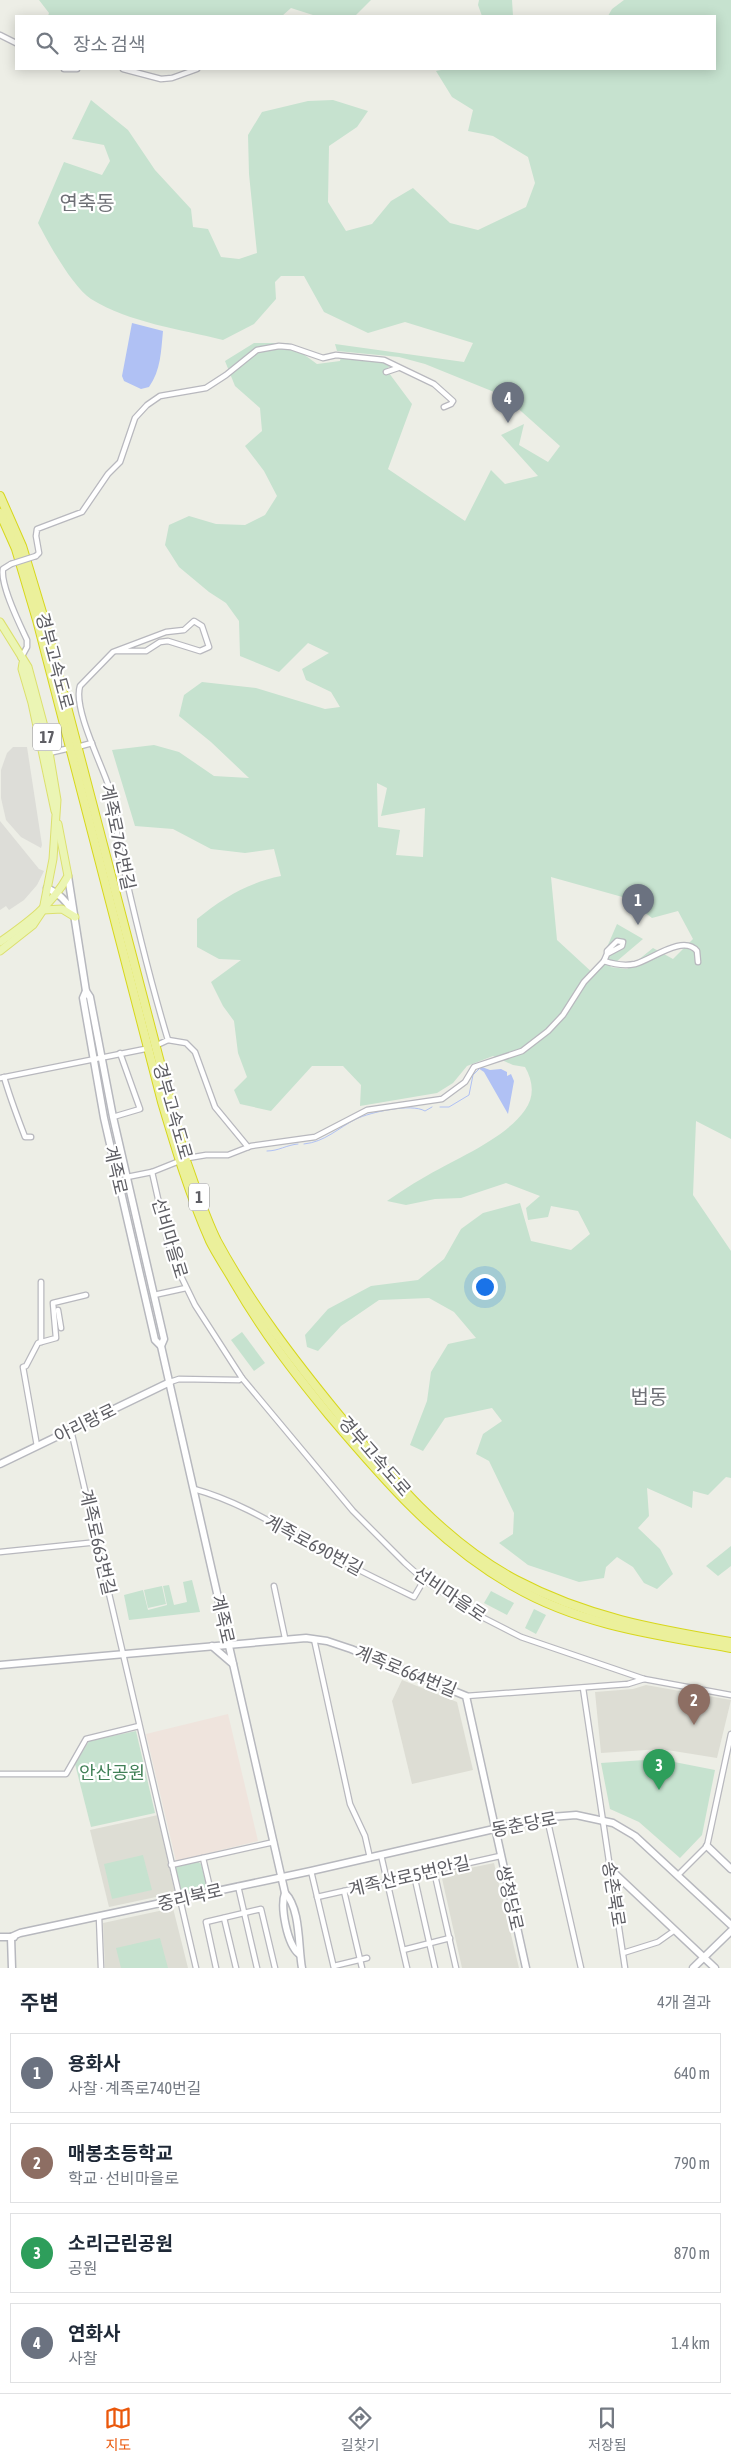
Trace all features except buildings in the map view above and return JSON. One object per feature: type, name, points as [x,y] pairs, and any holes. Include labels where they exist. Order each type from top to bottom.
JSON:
[{"type":"highway","name":"경부고속도로","points":[[0,496],[22,546],[44,619],[185,1158],[217,1240],[269,1325],[292,1357],[391,1478],[444,1530],[481,1558],[515,1580],[590,1613],[638,1626],[731,1642]]},
{"type":"highway","name":"경부고속도로","points":[[0,513],[16,549],[37,620],[162,1102],[179,1160],[211,1244],[258,1324],[286,1362],[387,1484],[424,1520],[479,1564],[514,1587],[589,1619],[637,1632],[731,1648]]},
{"type":"main road","name":"17","points":[[0,622],[28,667],[49,753],[57,800],[56,815]]},
{"type":"main road","name":"17","points":[[22,660],[22,669],[32,703],[68,876]]},
{"type":"main road","points":[[43,910],[56,815]]},
{"type":"main road","points":[[0,952],[32,925],[58,893],[68,876]]},
{"type":"main road","name":"계족로","points":[[68,876],[86,991],[90,997],[113,1116],[164,1339],[161,1346]]},
{"type":"main road","points":[[47,888],[58,893],[67,902],[75,917]]},
{"type":"main road","points":[[0,942],[43,910],[62,909],[75,917]]},
{"type":"main road","name":"계족로","points":[[86,991],[83,998],[104,1118],[155,1340],[161,1346],[170,1382],[282,1877],[285,1892],[282,1901],[292,1948],[299,1954],[302,1968]]},
{"type":"main road","name":"아리랑로","points":[[0,1464],[170,1382]]},
{"type":"main road","name":"계족로664번길","points":[[229,1644],[285,1638],[314,1639],[351,1649],[466,1696]]},
{"type":"main road","points":[[0,1665],[229,1644]]},
{"type":"main road","points":[[212,1646],[233,1664]]},
{"type":"main road","name":"쌍청당로","points":[[466,1696],[526,1968]]},
{"type":"main road","name":"동춘당로","points":[[282,1877],[494,1829],[547,1818],[576,1815],[602,1819],[635,1836],[731,1925]]},
{"type":"main road","points":[[706,1846],[731,1869]]},
{"type":"main road","points":[[611,1870],[715,1968]]},
{"type":"main road","name":"중리북로","points":[[0,1937],[11,1937],[20,1932],[99,1917],[282,1877]]},
{"type":"main road","points":[[693,1968],[731,1931]]},
{"type":"main road","points":[[11,1937],[12,1968]]},
{"type":"street","points":[[0,36],[15,43]]},
{"type":"street","points":[[127,70],[161,79],[172,78],[194,70]]},
{"type":"street","points":[[22,660],[27,644],[6,595],[1,577],[3,570],[11,564],[40,553],[36,536],[37,528],[82,512],[108,474],[120,462],[135,418],[140,411],[160,396],[206,388],[226,375],[257,350],[278,346],[291,347],[323,358],[336,355],[371,358],[393,363],[398,368],[420,377],[440,389],[452,401],[451,404],[444,407]]},
{"type":"street","points":[[386,372],[398,368]]},
{"type":"street","name":"계족로762번길","points":[[117,651],[146,650],[160,642],[168,641],[200,651],[209,647],[202,626],[194,621],[184,630],[166,632],[117,651],[106,658],[80,686],[78,691],[79,705],[111,790],[119,851],[143,952],[168,1040]]},
{"type":"street","points":[[81,746],[92,743]]},
{"type":"street","points":[[49,753],[66,749]]},
{"type":"street","points":[[604,961],[613,964],[636,963],[670,948],[689,946],[697,951],[698,962]]},
{"type":"street","points":[[188,1158],[206,1154],[228,1155],[248,1147],[315,1137],[367,1110],[442,1098],[465,1082],[474,1067],[522,1051],[548,1031],[563,1015],[584,982],[604,961],[607,952]]},
{"type":"street","points":[[155,1046],[168,1040],[186,1043],[195,1052],[215,1107],[248,1147]]},
{"type":"street","points":[[31,1137],[25,1137],[15,1109],[11,1105],[2,1077],[145,1049]]},
{"type":"street","points":[[113,1116],[140,1109],[120,1053]]},
{"type":"street","points":[[127,1177],[152,1172],[177,1162]]},
{"type":"street","name":"선비마을로","points":[[152,1172],[168,1243],[186,1288],[242,1378],[353,1511],[424,1580],[478,1615],[521,1638],[644,1679],[731,1695]]},
{"type":"street","points":[[41,1282],[41,1342]]},
{"type":"street","points":[[154,1295],[186,1288]]},
{"type":"street","points":[[37,1446],[23,1367],[26,1366],[34,1348],[41,1342],[56,1338],[53,1303],[86,1295]]},
{"type":"street","points":[[58,1310],[61,1328]]},
{"type":"street","points":[[170,1382],[179,1379],[239,1380],[242,1378]]},
{"type":"street","name":"계족로663번길","points":[[71,1430],[196,1968]]},
{"type":"street","name":"계족로690번길","points":[[194,1489],[216,1495],[247,1509],[329,1554],[414,1597],[424,1580]]},
{"type":"street","points":[[0,1552],[98,1542]]},
{"type":"street","points":[[274,1586],[285,1638]]},
{"type":"street","points":[[314,1639],[350,1804],[365,1836],[370,1858]]},
{"type":"street","name":"계족로664번길","points":[[466,1696],[628,1684],[644,1679]]},
{"type":"street","name":"송촌북로","points":[[583,1688],[625,1968]]},
{"type":"street","points":[[0,1774],[66,1774],[86,1739],[139,1726]]},
{"type":"street","points":[[678,1875],[706,1846],[731,1734]]},
{"type":"street","points":[[547,1818],[581,1968]]},
{"type":"street","points":[[171,1866],[274,1842]]},
{"type":"street","points":[[381,1855],[407,1968]]},
{"type":"street","name":"계족산로5번안길","points":[[317,1897],[500,1856]]},
{"type":"street","points":[[203,1858],[211,1892]]},
{"type":"street","points":[[311,1871],[334,1967],[367,1958]]},
{"type":"street","points":[[434,1871],[456,1968]]},
{"type":"street","points":[[414,1875],[435,1968]]},
{"type":"street","points":[[238,1886],[257,1968]]},
{"type":"street","points":[[344,1891],[362,1968]]},
{"type":"street","points":[[216,1968],[206,1922],[261,1909],[275,1968]]},
{"type":"street","points":[[99,1917],[101,1968]]},
{"type":"street","points":[[224,1918],[236,1968]]},
{"type":"street","points":[[623,1953],[658,1942],[675,1930]]},
{"type":"street","points":[[403,1950],[450,1938]]},
{"type":"shaded area","points":[[13,747],[27,747],[41,848],[21,837],[6,820],[1,798],[1,770],[7,753]]},
{"type":"shaded area","points":[[0,821],[39,869],[44,871],[37,885],[24,900],[9,910],[6,906],[0,910]]},
{"type":"shaded area","points":[[402,1680],[457,1702],[473,1770],[412,1784],[392,1701]]},
{"type":"shaded area","points":[[646,1685],[731,1700],[717,1758],[661,1749],[601,1753],[595,1692],[633,1689]]},
{"type":"shaded area","points":[[228,1714],[258,1841],[176,1861],[146,1734]]},
{"type":"shaded area","points":[[158,1815],[175,1893],[109,1907],[90,1830]]},
{"type":"shaded area","points":[[494,1863],[519,1968],[462,1968],[441,1874]]},
{"type":"shaded area","points":[[173,1908],[188,1968],[105,1968],[103,1923]]},
{"type":"green space","points":[[39,0],[371,0],[356,15],[313,15],[291,8],[283,15],[48,15],[49,13]]},
{"type":"green space","points":[[479,0],[512,0],[513,15],[482,15],[478,5]]},
{"type":"green space","points":[[624,0],[731,0],[731,1139],[696,1121],[693,1195],[731,1251],[731,1478],[726,1477],[708,1495],[693,1491],[692,1508],[647,1488],[649,1516],[638,1528],[660,1549],[673,1574],[657,1589],[644,1583],[633,1567],[617,1557],[606,1567],[604,1578],[579,1582],[528,1565],[499,1543],[513,1534],[514,1513],[489,1461],[476,1454],[483,1434],[502,1421],[492,1408],[445,1418],[423,1451],[410,1445],[427,1401],[431,1372],[448,1344],[476,1338],[454,1312],[429,1298],[379,1300],[341,1326],[318,1351],[307,1347],[305,1335],[328,1309],[371,1286],[418,1280],[444,1259],[461,1229],[483,1213],[520,1203],[531,1241],[571,1250],[590,1234],[578,1211],[551,1206],[548,1217],[528,1220],[526,1208],[540,1196],[506,1183],[461,1198],[435,1199],[406,1205],[387,1201],[418,1181],[492,1140],[516,1121],[528,1105],[532,1094],[530,1078],[525,1067],[513,1065],[493,1056],[467,1066],[453,1083],[437,1093],[360,1106],[361,1085],[343,1066],[312,1066],[271,1111],[240,1104],[234,1090],[247,1077],[238,1053],[234,1021],[223,1006],[211,982],[241,960],[219,959],[197,947],[197,919],[216,904],[236,892],[281,876],[274,849],[245,853],[211,849],[173,829],[135,826],[112,750],[154,745],[179,752],[214,776],[249,778],[211,742],[179,716],[184,695],[202,682],[256,688],[325,709],[340,707],[331,692],[306,680],[302,669],[329,653],[308,643],[279,672],[240,656],[239,621],[226,603],[209,592],[179,567],[165,545],[169,525],[189,516],[216,524],[245,525],[265,515],[277,496],[264,471],[245,446],[262,431],[260,408],[235,386],[225,361],[254,343],[288,343],[317,364],[340,361],[341,356],[366,356],[396,362],[386,369],[412,404],[388,469],[465,521],[491,470],[505,484],[538,476],[501,435],[524,424],[519,445],[548,462],[560,446],[504,396],[425,364],[399,357],[337,351],[335,344],[464,362],[473,343],[405,322],[368,333],[324,312],[304,276],[281,276],[275,282],[276,299],[254,324],[223,340],[139,320],[106,307],[84,293],[76,285],[62,264],[38,223],[64,162],[102,175],[110,161],[104,145],[72,139],[91,100],[128,130],[155,170],[191,209],[193,227],[208,229],[221,257],[239,259],[257,253],[249,174],[248,135],[262,112],[308,101],[333,100],[368,111],[357,127],[329,146],[328,202],[346,231],[372,224],[391,201],[413,188],[450,223],[478,230],[526,207],[535,183],[528,157],[493,136],[468,131],[473,110],[452,97],[436,71],[716,70],[716,15],[609,15],[612,9]],"holes":[[[377,783],[387,788],[381,816],[425,808],[423,857],[396,855],[400,830],[378,827]],[[551,877],[626,898],[652,918],[678,911],[693,939],[673,959],[653,948],[627,969],[610,967],[643,939],[617,924],[595,975],[557,940]]]},
{"type":"green space","points":[[242,1332],[265,1363],[254,1371],[231,1340]]},
{"type":"green space","points":[[731,1546],[731,1566],[718,1576],[706,1566]]},
{"type":"green space","points":[[192,1580],[200,1612],[129,1620],[124,1595],[143,1590],[148,1610],[167,1605],[163,1586],[169,1585],[174,1605],[187,1602],[183,1582]]},
{"type":"green space","points":[[162,1586],[166,1604],[148,1608],[144,1590]]},
{"type":"green space","points":[[491,1591],[514,1603],[507,1615],[484,1603]]},
{"type":"green space","points":[[534,1609],[546,1615],[536,1634],[525,1628]]},
{"type":"green space","name":"안산공원","points":[[136,1731],[155,1813],[91,1827],[75,1764],[89,1741]]},
{"type":"green space","points":[[659,1759],[715,1770],[702,1835],[680,1858],[639,1822],[610,1809],[601,1763]]},
{"type":"green space","points":[[143,1855],[152,1890],[112,1899],[104,1864]]},
{"type":"green space","points":[[197,1861],[201,1864],[207,1887],[185,1894],[179,1890],[174,1866]]},
{"type":"green space","points":[[160,1938],[168,1968],[121,1968],[116,1948]]},
{"type":"water","points":[[132,323],[163,331],[160,360],[156,374],[149,387],[141,389],[124,381],[122,376]]},
{"type":"water","points":[[482,1067],[490,1070],[501,1069],[507,1072],[507,1076],[511,1074],[514,1081],[508,1114],[484,1072],[478,1068]]},
{"type":"waterway","points":[[440,1107],[449,1107],[469,1095],[473,1075],[479,1069]]},
{"type":"waterway","points":[[304,1144],[318,1141],[356,1119],[371,1114],[401,1108],[425,1111],[432,1107]]},
{"type":"waterway","points":[[267,1151],[298,1144]]},
{"type":"place","name":"연화사","points":[[508,423]]},
{"type":"place","name":"용화사","points":[[638,925]]},
{"type":"place","name":"매봉초등학교","points":[[694,1725]]},
{"type":"place","name":"소리근린공원","points":[[659,1790]]},
{"type":"district","name":"연축동","points":[[87,202]]},
{"type":"district","name":"법동","points":[[649,1396]]}]
